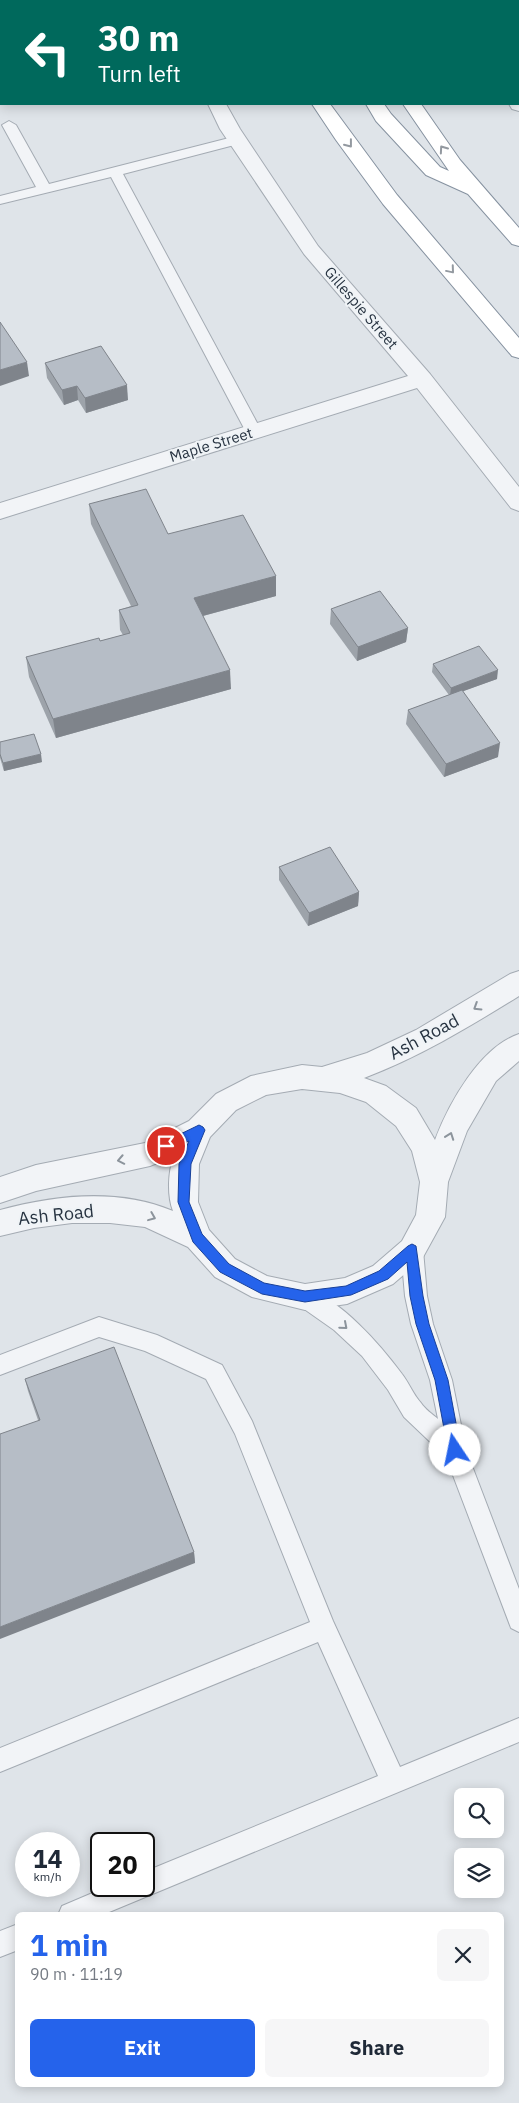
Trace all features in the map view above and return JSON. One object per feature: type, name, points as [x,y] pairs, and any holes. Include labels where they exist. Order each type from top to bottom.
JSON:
[{"type":"highway","points":[[322,105],[337,128],[398,207],[519,351]]},
{"type":"highway","points":[[375,105],[383,117],[433,171],[477,192]]},
{"type":"highway","points":[[413,105],[453,164],[519,240]]},
{"type":"street","name":"Gillespie Street","points":[[218,105],[237,140],[311,250],[422,379],[519,503]]},
{"type":"street","name":"Maple Street","points":[[0,511],[422,379]]},
{"type":"street","name":"Ash Road","points":[[324,1078],[357,1070],[424,1040],[519,982]]},
{"type":"street","points":[[434,1182],[425,1148],[406,1117],[376,1094],[340,1081],[302,1077],[261,1084],[226,1102],[199,1130],[185,1164],[184,1202],[198,1238],[225,1268],[262,1288],[305,1296],[347,1291],[383,1275],[412,1250],[430,1217],[434,1182],[454,1127],[486,1073],[519,1045]]},
{"type":"street","name":"Ash Road","points":[[0,1190],[36,1178],[150,1154],[199,1130]]},
{"type":"street","name":"Ash Road","points":[[0,1223],[15,1218],[105,1210],[146,1214],[198,1238]]},
{"type":"lane","points":[[9,125],[44,188]]},
{"type":"lane","points":[[0,200],[237,140]]},
{"type":"lane","points":[[115,172],[254,432]]},
{"type":"lane","points":[[412,1250],[416,1296],[422,1324],[441,1380],[455,1450],[519,1620]]},
{"type":"lane","points":[[305,1296],[342,1323],[370,1349],[396,1383],[412,1410],[455,1450]]},
{"type":"lane","points":[[0,1366],[99,1327],[150,1342],[214,1372],[244,1429],[324,1628],[394,1782]]},
{"type":"lane","points":[[0,1760],[324,1628]]},
{"type":"lane","points":[[155,1881],[519,1730]]},
{"type":"lane","points":[[78,1912],[115,1897]]},
{"type":"lane","points":[[0,1944],[15,1938]]},
{"type":"building","points":[[0,322],[27,362],[0,370]]},
{"type":"building","points":[[101,346],[127,385],[85,398],[77,386],[62,390],[45,363]]},
{"type":"building","points":[[146,489],[168,534],[243,515],[276,576],[194,598],[230,670],[53,719],[26,657],[99,638],[100,641],[130,633],[119,610],[138,605],[89,504]]},
{"type":"building","points":[[380,591],[408,628],[358,647],[331,609]]},
{"type":"building","points":[[479,646],[498,670],[451,688],[433,664]]},
{"type":"building","points":[[462,690],[500,743],[446,764],[408,710]]},
{"type":"building","points":[[34,734],[41,754],[3,763],[0,754],[0,742]]},
{"type":"building","points":[[330,847],[359,892],[309,913],[279,867]]},
{"type":"building","points":[[114,1347],[194,1552],[0,1627],[0,1434],[40,1420],[25,1379]]},
{"type":"route","points":[[166,1146],[199,1130],[185,1164],[184,1202],[198,1238],[225,1268],[262,1288],[305,1296],[347,1291],[383,1275],[412,1250],[416,1296],[422,1324],[441,1380],[455,1450]]}]
